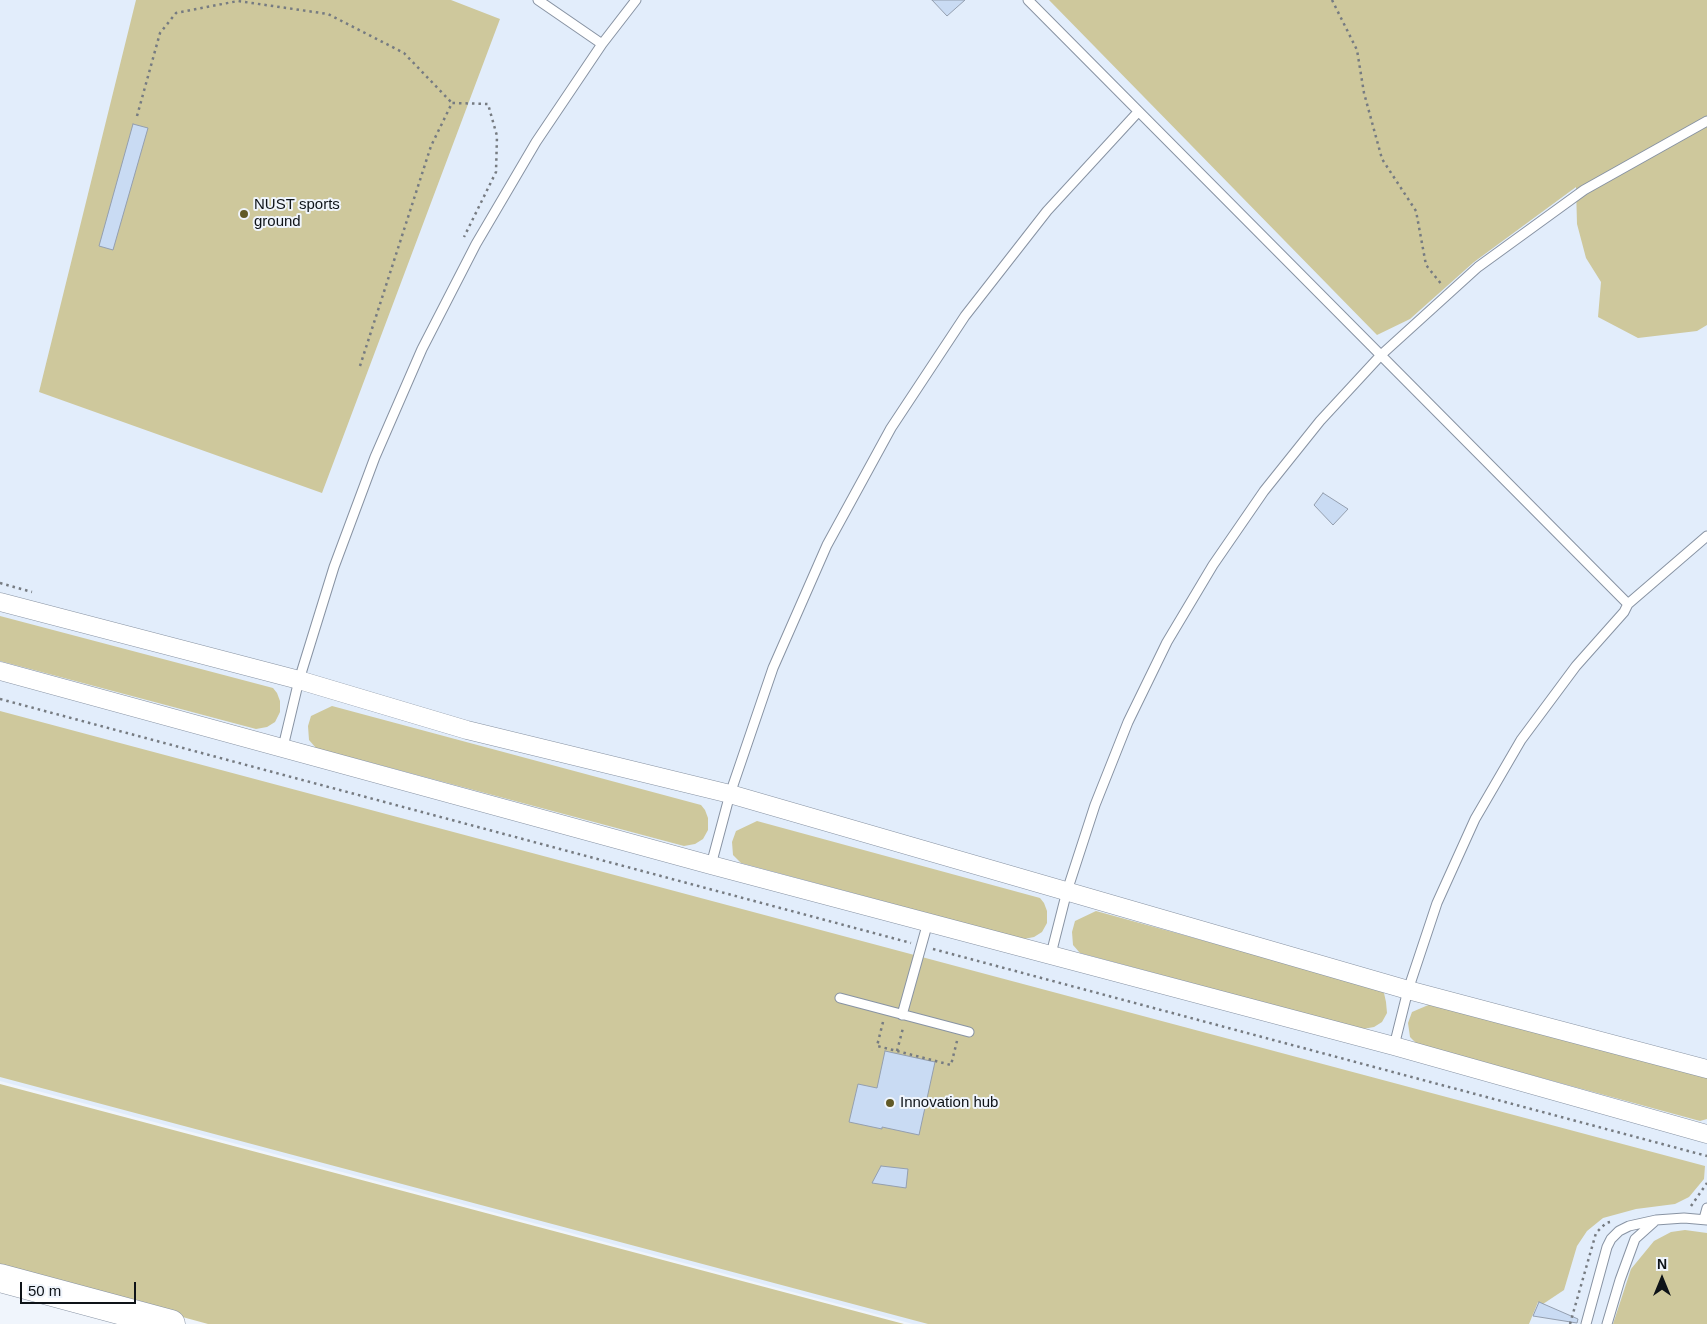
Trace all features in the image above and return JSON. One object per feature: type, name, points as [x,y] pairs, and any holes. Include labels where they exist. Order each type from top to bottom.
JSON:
[{"type":"highway","points":[[0,1278],[171,1324]]},
{"type":"street","points":[[0,602],[299,680],[467,730],[730,794],[1408,990],[1707,1069]]},
{"type":"street","points":[[0,671],[711,865],[1394,1046],[1707,1134]]},
{"type":"lane","points":[[538,0],[602,44]]},
{"type":"lane","points":[[282,747],[299,680],[334,567],[375,457],[422,349],[476,244],[536,142],[602,44],[636,0]]},
{"type":"lane","points":[[1028,0],[1628,604]]},
{"type":"lane","points":[[711,865],[730,794],[773,668],[827,545],[891,428],[965,316],[1047,210],[1138,112]]},
{"type":"lane","points":[[1051,954],[1067,891],[1094,806],[1128,722],[1167,642],[1213,565],[1264,491],[1320,421],[1381,355],[1478,267],[1584,190],[1707,121]]},
{"type":"lane","points":[[1394,1046],[1408,990],[1437,902],[1475,819],[1521,740],[1576,666],[1624,612],[1628,604],[1707,536]]},
{"type":"lane","points":[[902,1015],[928,922]]},
{"type":"lane","points":[[840,998],[965,1031]]},
{"type":"lane","points":[[1586,1324],[1607,1247],[1619,1230],[1656,1220],[1684,1218],[1706,1220],[1707,1208]]},
{"type":"lane","points":[[1607,1324],[1635,1239],[1656,1220]]},
{"type":"path","points":[[1332,0],[1357,50],[1364,93],[1382,158],[1416,211],[1426,265],[1449,294]]},
{"type":"path","points":[[137,116],[160,33],[176,13],[238,2],[328,14],[404,53],[452,103],[488,104],[497,136],[496,172],[460,245]]},
{"type":"path","points":[[360,366],[431,146],[452,103]]},
{"type":"path","points":[[0,583],[38,593]]},
{"type":"path","points":[[0,699],[1707,1156]]},
{"type":"path","points":[[886,1010],[877,1046],[951,1065],[965,1031]]},
{"type":"shaded area","points":[[0,0],[1707,0],[1707,1324],[913,1324],[0,1081]]},
{"type":"shaded area","points":[[136,0],[451,0],[500,19],[322,493],[39,392]]},
{"type":"shaded area","points":[[1049,0],[1707,0],[1707,325],[1697,331],[1638,338],[1598,317],[1601,282],[1586,258],[1577,224],[1576,187],[1474,262],[1410,319],[1377,335]]},
{"type":"shaded area","points":[[0,616],[273,688],[280,701],[280,712],[275,722],[267,727],[256,729],[0,661]]},
{"type":"shaded area","points":[[332,706],[701,805],[708,818],[708,830],[703,839],[695,844],[684,846],[316,748],[309,740],[308,726],[311,716]]},
{"type":"shaded area","points":[[0,711],[1705,1166],[1704,1179],[1689,1197],[1675,1204],[1636,1209],[1603,1218],[1587,1231],[1577,1246],[1564,1290],[1543,1304],[1538,1302],[1529,1324],[928,1324],[0,1077]]},
{"type":"shaded area","points":[[757,821],[1040,898],[1047,911],[1047,923],[1042,932],[1034,937],[1024,939],[741,863],[733,855],[732,842],[736,831]]},
{"type":"shaded area","points":[[1096,911],[1380,989],[1384,993],[1387,1013],[1382,1022],[1374,1027],[1363,1029],[1080,953],[1073,945],[1072,932],[1075,921]]},
{"type":"shaded area","points":[[1433,1003],[1707,1077],[1707,1119],[1700,1121],[1417,1044],[1410,1037],[1408,1023],[1412,1012]]},
{"type":"shaded area","points":[[0,1084],[904,1324],[208,1324],[0,1267]]},
{"type":"shaded area","points":[[1685,1230],[1707,1233],[1707,1324],[1613,1324],[1631,1269],[1654,1241],[1671,1232]]},
{"type":"building","points":[[932,0],[965,0],[947,16]]},
{"type":"building","points":[[133,124],[148,128],[113,250],[99,246]]},
{"type":"building","points":[[1323,493],[1348,509],[1333,525],[1314,505]]},
{"type":"building","name":"Innovation hub","points":[[885,1051],[935,1062],[919,1135],[849,1122],[858,1084],[877,1088]]},
{"type":"building","points":[[881,1166],[908,1169],[906,1188],[872,1183]]},
{"type":"building","points":[[1539,1302],[1578,1319],[1577,1323],[1533,1316]]},
{"type":"place","name":"NUST sports ground","points":[[244,214]]},
{"type":"place","name":"Innovation hub","points":[[890,1103]]}]
